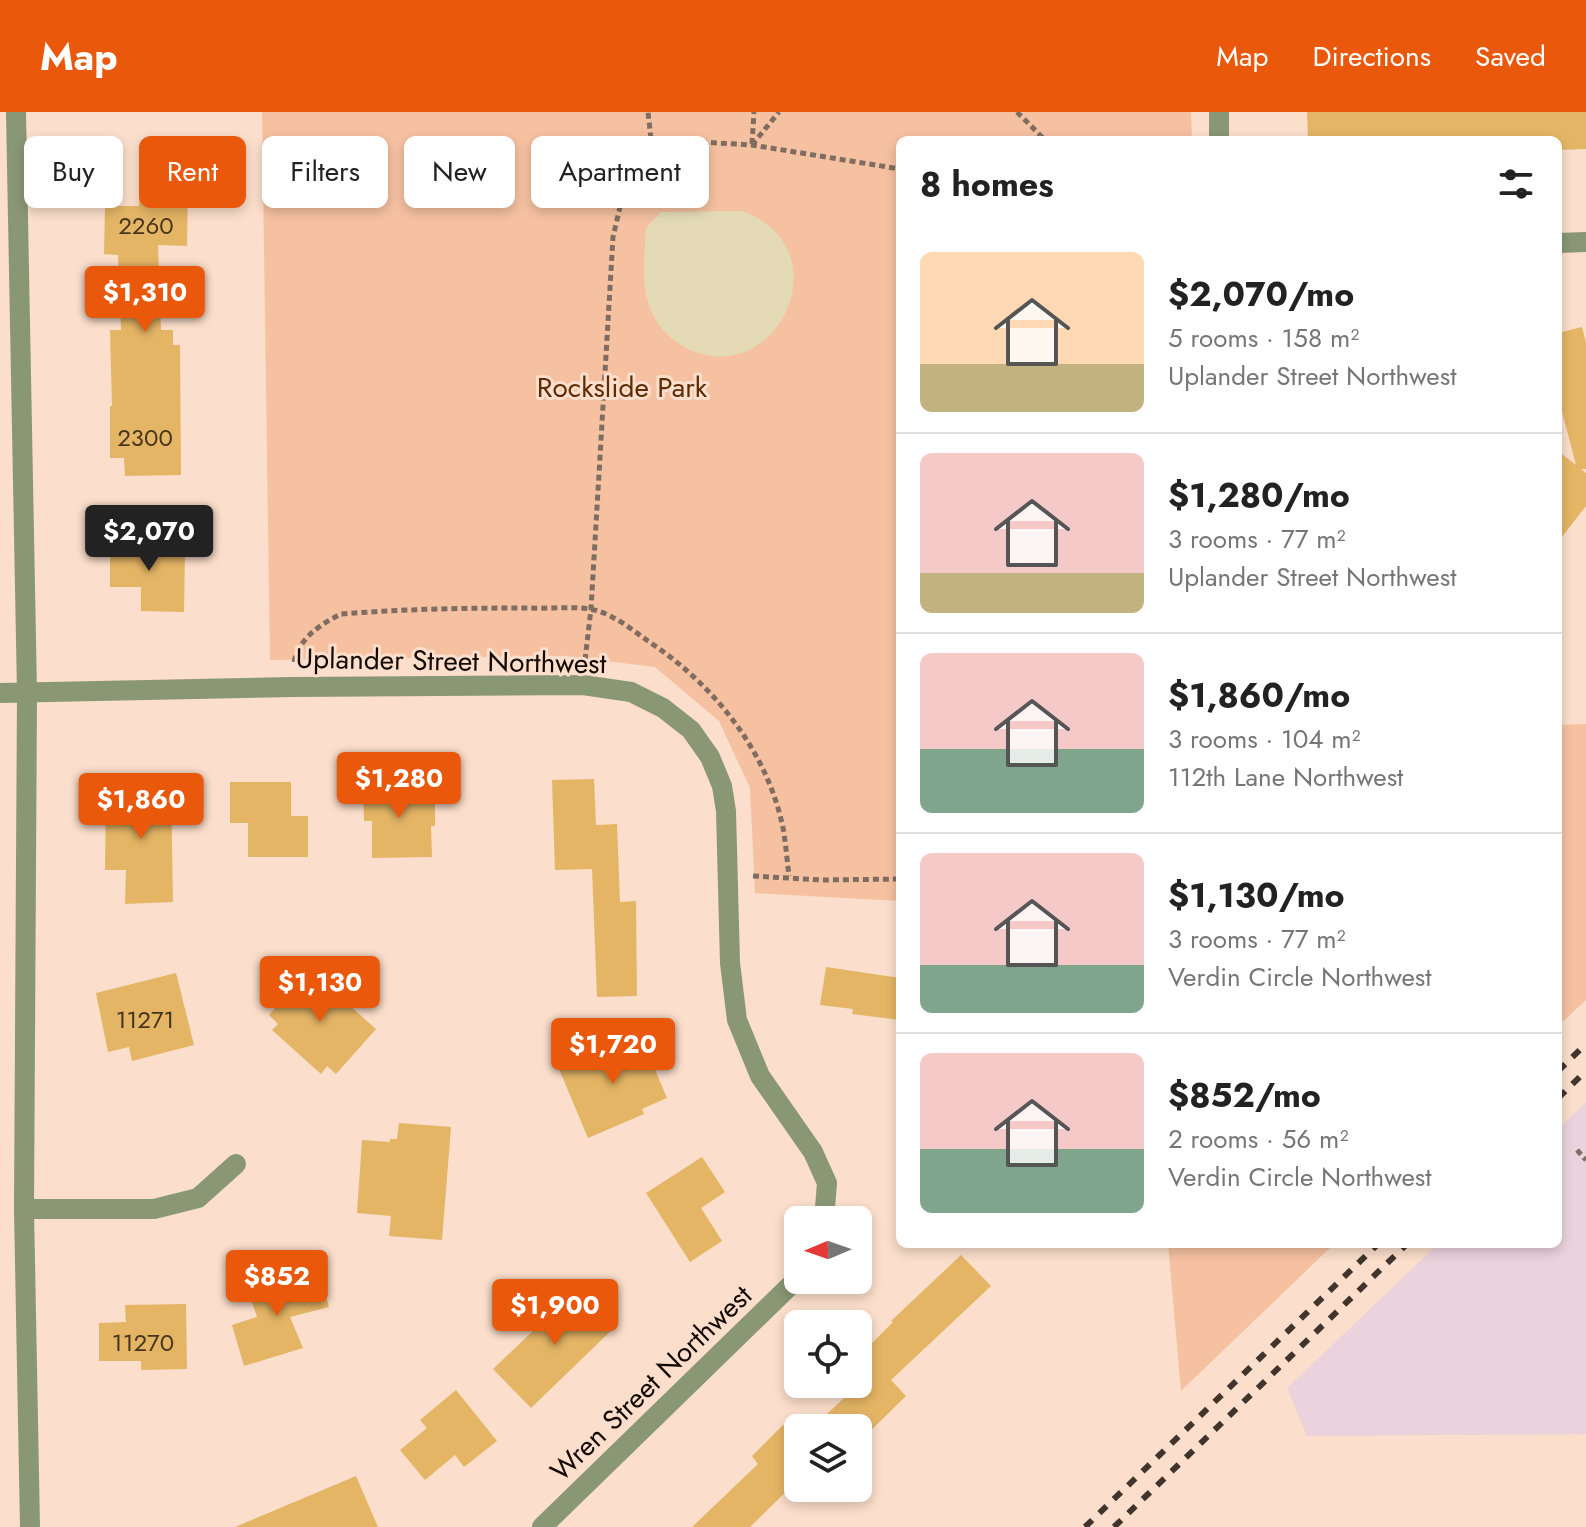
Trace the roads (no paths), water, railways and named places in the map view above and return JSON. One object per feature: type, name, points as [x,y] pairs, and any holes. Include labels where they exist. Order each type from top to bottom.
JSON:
[{"type":"street","points":[[16,112],[27,693],[24,1209],[30,1527]]},
{"type":"street","points":[[1219,112],[1219,136]]},
{"type":"street","points":[[1562,243],[1586,242]]},
{"type":"street","name":"Uplander Street Northwest","points":[[0,693],[583,685],[631,692],[663,708],[691,730],[710,757],[722,786],[726,811],[730,963],[737,1020],[760,1076],[813,1152],[827,1183],[825,1206]]},
{"type":"street","points":[[24,1209],[154,1209],[198,1198],[236,1164]]},
{"type":"street","name":"Wren Street Northwest","points":[[542,1527],[784,1292]]},
{"type":"railway","points":[[1562,1067],[1586,1044]]},
{"type":"railway","points":[[1562,1094],[1586,1071]]},
{"type":"railway","points":[[1085,1527],[1374,1248]]},
{"type":"railway","points":[[1114,1527],[1403,1248]]},
{"type":"park label","name":"Rockslide Park","points":[[622,387]]}]
